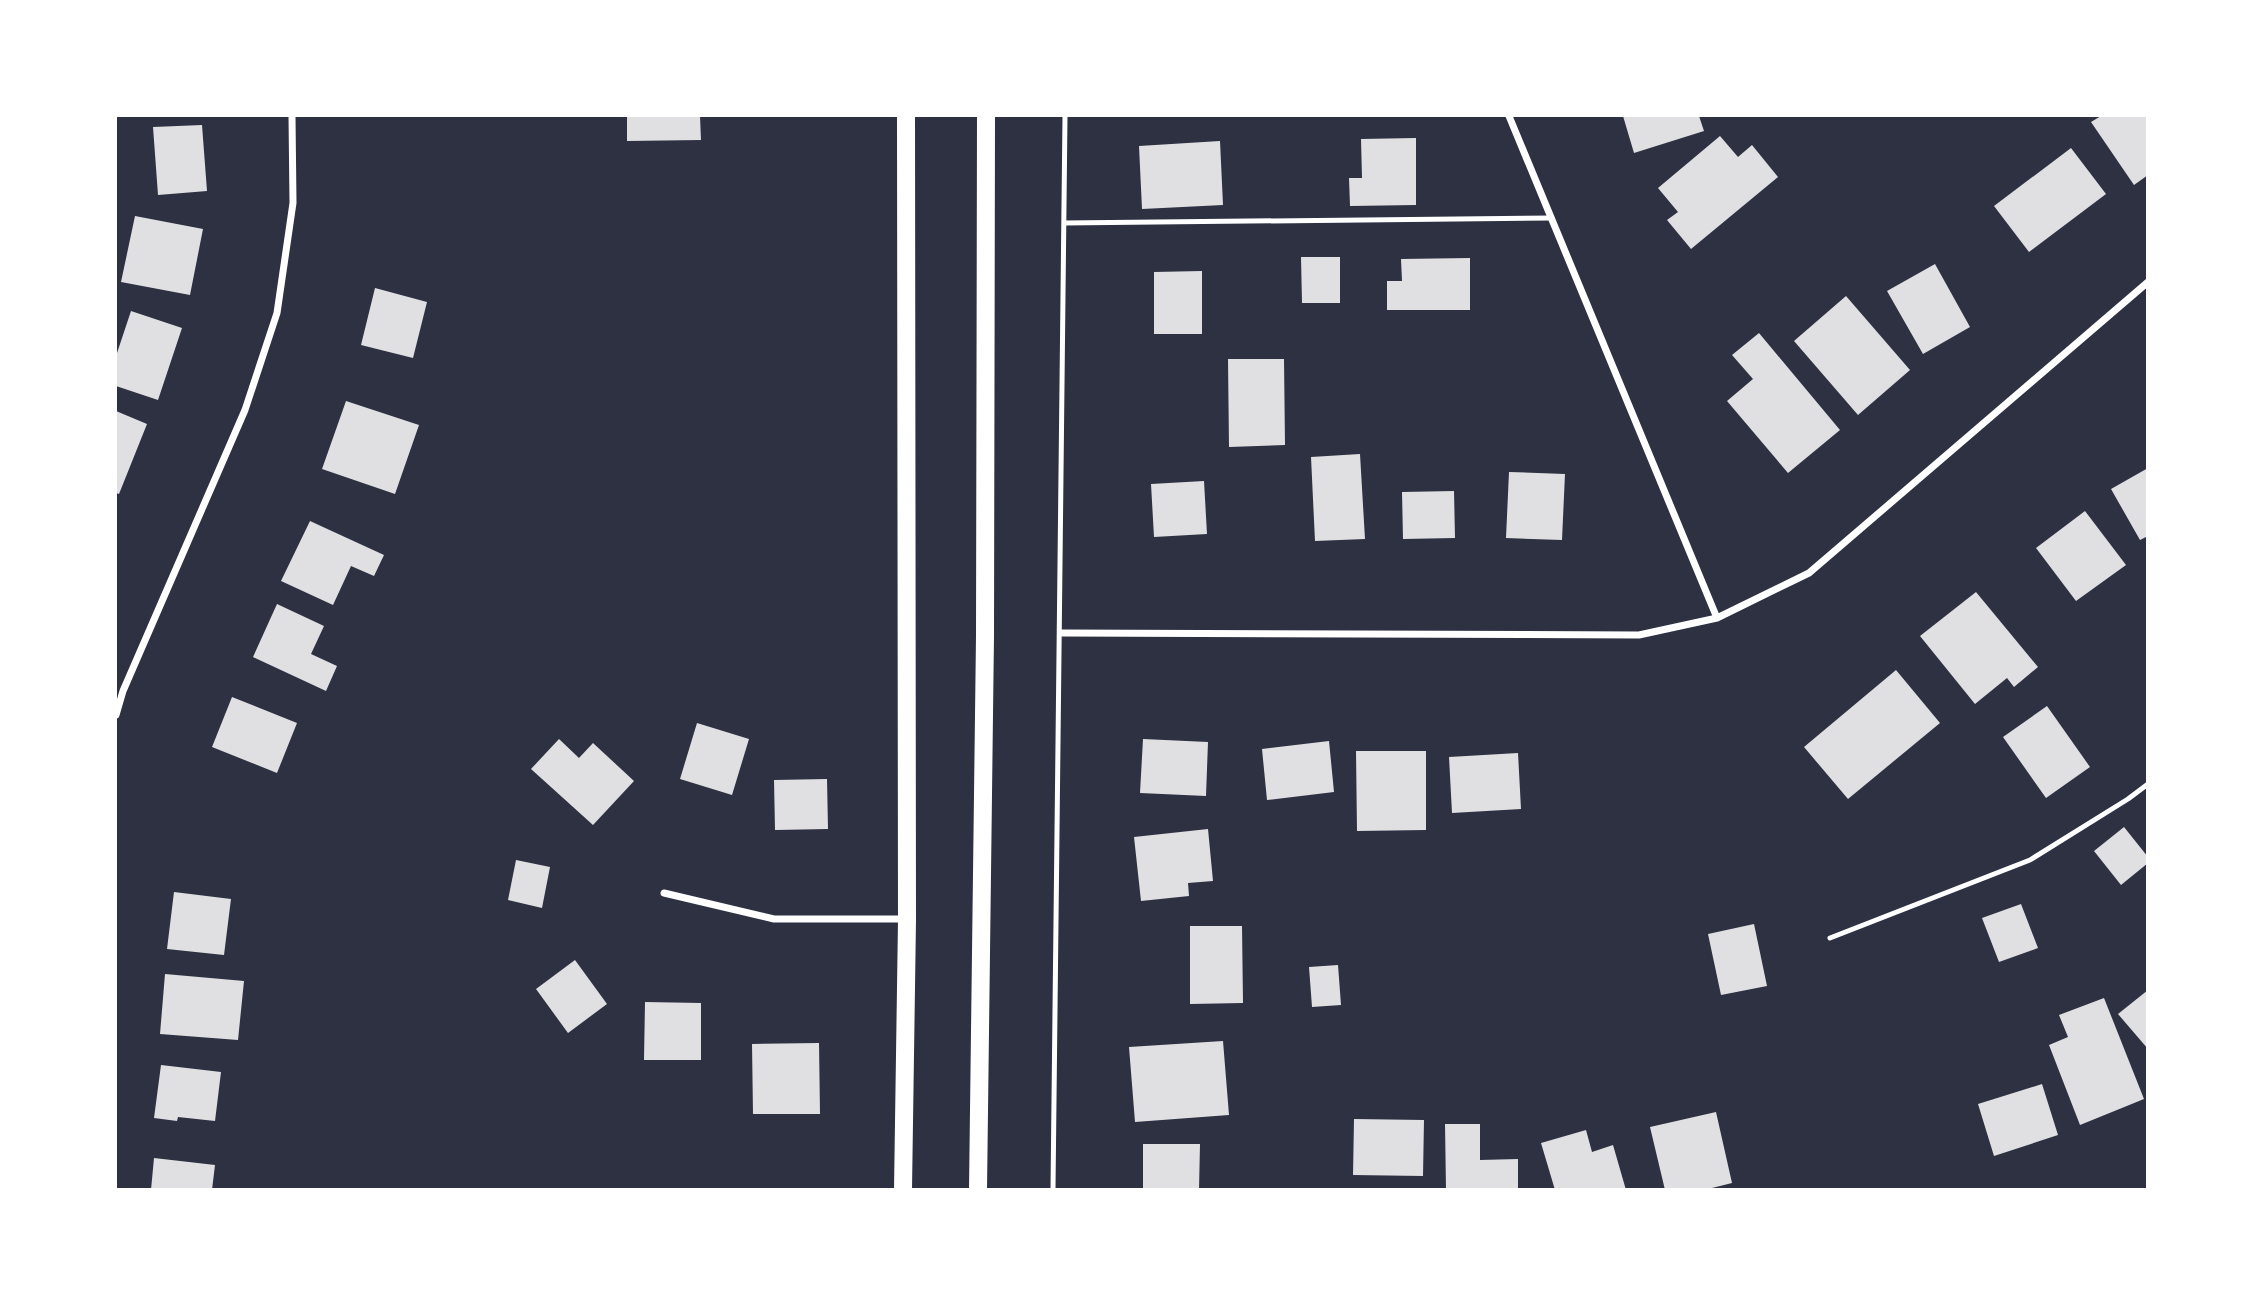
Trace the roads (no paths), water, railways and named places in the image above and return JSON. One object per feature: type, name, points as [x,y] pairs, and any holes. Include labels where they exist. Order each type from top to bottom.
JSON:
[{"type":"main road","points":[[903,1189],[907,919],[906,116]]},
{"type":"main road","points":[[978,1189],[985,636],[986,116]]},
{"type":"street","points":[[116,715],[119,689],[245,410],[277,313],[293,203],[292,116]]},
{"type":"street","points":[[1509,116],[1717,618]]},
{"type":"street","points":[[1061,633],[1639,635],[1717,618],[1809,573],[2147,282]]},
{"type":"street","points":[[664,893],[774,919],[907,919]]},
{"type":"lane","points":[[1053,1189],[1065,116]]},
{"type":"lane","points":[[1064,223],[1552,218]]},
{"type":"lane","points":[[1830,938],[2029,860],[2128,799],[2147,784]]}]
